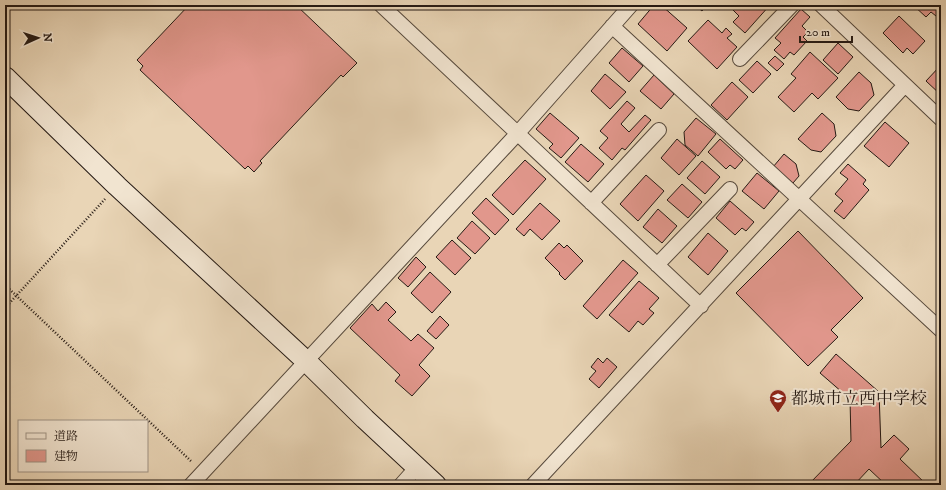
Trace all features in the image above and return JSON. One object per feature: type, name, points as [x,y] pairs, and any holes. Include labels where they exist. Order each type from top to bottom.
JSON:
[{"type":"street","points":[[381,5],[701,306]]},
{"type":"street","points":[[191,485],[517,134],[631,5]]},
{"type":"street","points":[[740,59],[792,5]]},
{"type":"street","points":[[821,5],[941,119]]},
{"type":"street","points":[[612,26],[941,330]]},
{"type":"street","points":[[5,77],[117,186],[306,361],[365,420],[436,485]]},
{"type":"street","points":[[533,485],[905,85]]},
{"type":"street","points":[[591,204],[658,130]]},
{"type":"street","points":[[657,265],[730,189]]},
{"type":"street","points":[[401,485],[417,467]]},
{"type":"path","points":[[5,308],[117,186]]},
{"type":"path","points":[[5,285],[147,420]]},
{"type":"path","points":[[148,421],[202,472]]},
{"type":"building","points":[[189,5],[296,5],[357,63],[343,77],[341,75],[260,161],[262,163],[254,172],[248,166],[245,169],[140,70],[143,66],[137,60]]},
{"type":"building","points":[[654,5],[661,5],[687,28],[667,51],[638,24]]},
{"type":"building","points":[[695,5],[707,5],[702,11]]},
{"type":"building","points":[[734,5],[770,5],[745,33],[733,22],[739,16],[731,8]]},
{"type":"building","points":[[913,5],[941,5],[941,11],[936,16],[931,12],[926,17]]},
{"type":"building","points":[[801,9],[810,17],[802,26],[808,32],[803,37],[807,41],[794,55],[790,52],[784,59],[774,50],[781,43],[775,38]]},
{"type":"building","points":[[899,16],[925,41],[913,54],[907,48],[903,53],[883,33]]},
{"type":"building","points":[[708,20],[722,33],[726,28],[732,34],[727,38],[737,47],[717,69],[688,41]]},
{"type":"building","points":[[838,43],[853,57],[838,74],[823,60]]},
{"type":"building","points":[[622,48],[643,66],[629,82],[609,63]]},
{"type":"building","points":[[810,52],[838,78],[818,99],[812,93],[794,112],[778,97],[796,78],[791,74]]},
{"type":"building","points":[[775,56],[784,64],[777,71],[768,63]]},
{"type":"building","points":[[757,61],[771,74],[753,93],[739,80]]},
{"type":"building","points":[[941,65],[941,95],[926,81]]},
{"type":"building","points":[[859,72],[871,83],[874,95],[859,111],[848,109],[836,97]]},
{"type":"building","points":[[605,74],[626,92],[610,109],[591,91]]},
{"type":"building","points":[[654,75],[674,94],[661,109],[640,91]]},
{"type":"building","points":[[732,82],[748,97],[727,120],[711,105]]},
{"type":"building","points":[[627,101],[635,108],[621,124],[629,132],[645,115],[651,120],[625,150],[622,148],[612,160],[599,148],[608,138],[600,131]]},
{"type":"building","points":[[550,113],[579,138],[561,158],[549,148],[553,144],[536,129]]},
{"type":"building","points":[[822,113],[834,124],[836,136],[821,152],[811,150],[798,139]]},
{"type":"building","points":[[696,118],[716,134],[698,156],[685,145],[684,132]]},
{"type":"building","points":[[885,122],[909,143],[889,167],[864,146]]},
{"type":"building","points":[[677,139],[696,156],[679,175],[661,158]]},
{"type":"building","points":[[720,139],[743,160],[735,169],[730,165],[726,169],[708,152]]},
{"type":"building","points":[[581,144],[604,164],[588,182],[565,162]]},
{"type":"building","points":[[784,154],[796,164],[799,176],[793,183],[773,167]]},
{"type":"building","points":[[525,160],[546,179],[513,215],[492,195]]},
{"type":"building","points":[[702,161],[720,177],[705,194],[687,178]]},
{"type":"building","points":[[848,164],[866,180],[863,184],[869,190],[844,219],[834,211],[843,201],[835,194],[848,179],[840,173]]},
{"type":"building","points":[[757,173],[779,191],[764,209],[742,191]]},
{"type":"building","points":[[646,175],[664,191],[638,221],[620,204]]},
{"type":"building","points":[[682,184],[702,202],[688,218],[667,200]]},
{"type":"building","points":[[486,198],[509,220],[495,235],[472,213]]},
{"type":"building","points":[[730,201],[754,222],[746,231],[742,228],[735,235],[716,218]]},
{"type":"building","points":[[540,203],[560,221],[542,240],[530,229],[524,236],[516,229]]},
{"type":"building","points":[[658,209],[677,226],[662,243],[643,227]]},
{"type":"building","points":[[472,221],[490,238],[475,254],[457,238]]},
{"type":"building","points":[[798,231],[863,298],[831,330],[838,337],[808,366],[736,293]]},
{"type":"building","points":[[708,233],[728,251],[708,275],[688,257]]},
{"type":"building","points":[[452,240],[471,258],[455,275],[436,257]]},
{"type":"building","points":[[559,243],[564,248],[567,245],[583,261],[565,280],[545,258]]},
{"type":"building","points":[[416,257],[426,267],[408,287],[398,278]]},
{"type":"building","points":[[623,260],[638,273],[597,319],[583,306]]},
{"type":"building","points":[[430,272],[451,292],[432,313],[411,293]]},
{"type":"building","points":[[639,281],[659,298],[649,309],[654,313],[643,325],[638,321],[629,332],[609,315]]},
{"type":"building","points":[[386,302],[396,312],[388,320],[411,341],[418,334],[434,348],[419,365],[430,376],[412,396],[395,381],[400,375],[350,328],[372,304],[378,311]]},
{"type":"building","points":[[440,316],[449,325],[436,339],[427,331]]},
{"type":"building","points":[[836,354],[879,392],[881,448],[894,435],[909,449],[900,459],[927,485],[886,485],[869,469],[854,485],[808,485],[851,441],[850,399],[820,373]]},
{"type":"building","points":[[598,358],[603,363],[607,358],[617,367],[599,388],[589,379],[596,371],[591,367]]},
{"type":"building","points":[[941,477],[941,485],[933,485]]},
{"type":"place","name":"都城市立西中学校","points":[[778,413]]}]
